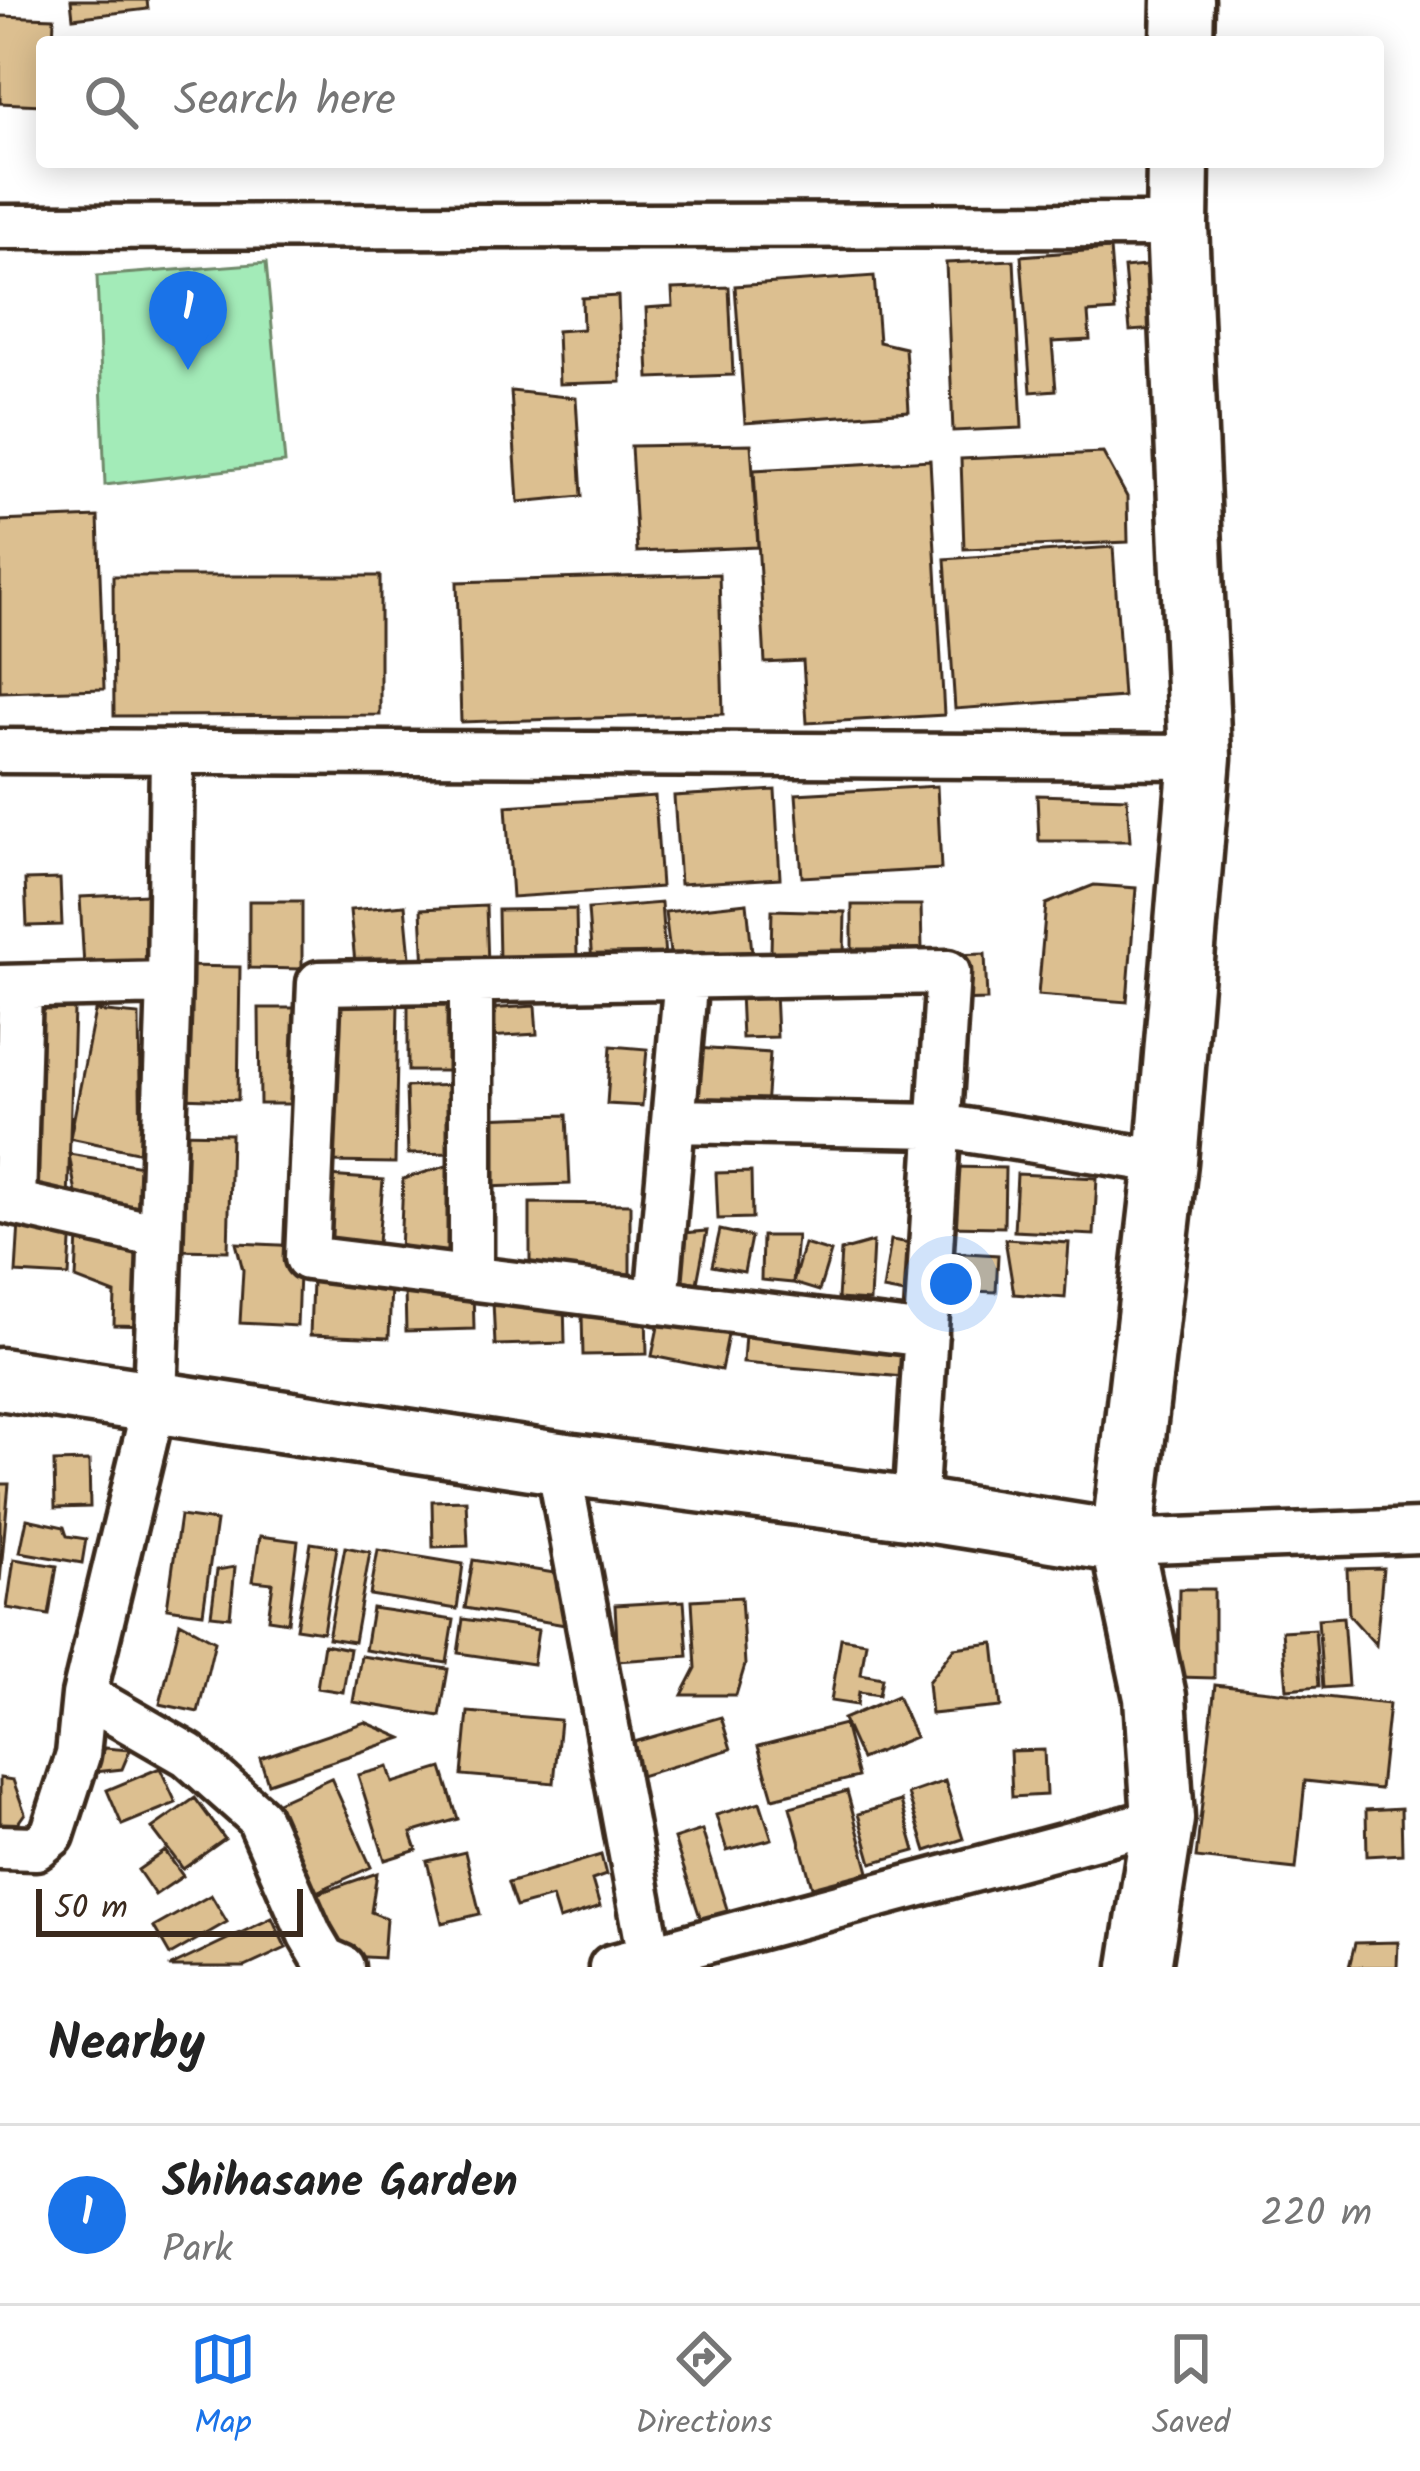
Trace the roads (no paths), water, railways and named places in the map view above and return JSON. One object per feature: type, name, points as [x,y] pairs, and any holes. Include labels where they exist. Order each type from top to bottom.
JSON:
[{"type":"main road","points":[[1182,36],[1183,0]]},
{"type":"main road","points":[[1140,1967],[1163,1819],[1155,1697],[1122,1541],[1166,1162],[1201,757],[1178,168]]},
{"type":"main road","points":[[0,1379],[1122,1541]]},
{"type":"street","points":[[0,227],[1177,224]]},
{"type":"street","points":[[0,751],[1201,757]]},
{"type":"street","points":[[0,1847],[36,1848],[52,1835],[78,1755],[84,1695],[155,1401],[170,983],[172,752]]},
{"type":"street","points":[[915,1509],[940,1126],[948,972],[319,983],[308,1258],[926,1335]]},
{"type":"street","points":[[657,1302],[686,976]]},
{"type":"street","points":[[471,981],[471,1277]]},
{"type":"street","points":[[159,1236],[7,1202],[10,988],[170,983]]},
{"type":"street","points":[[673,1121],[940,1126],[1166,1162]]},
{"type":"street","points":[[558,1462],[630,1962],[1163,1819]]},
{"type":"street","points":[[1122,1541],[1420,1531]]},
{"type":"street","points":[[84,1695],[188,1755],[258,1817],[310,1935],[324,1959],[342,1967]]},
{"type":"place","name":"Shihasane Garden","points":[[188,370]]}]
